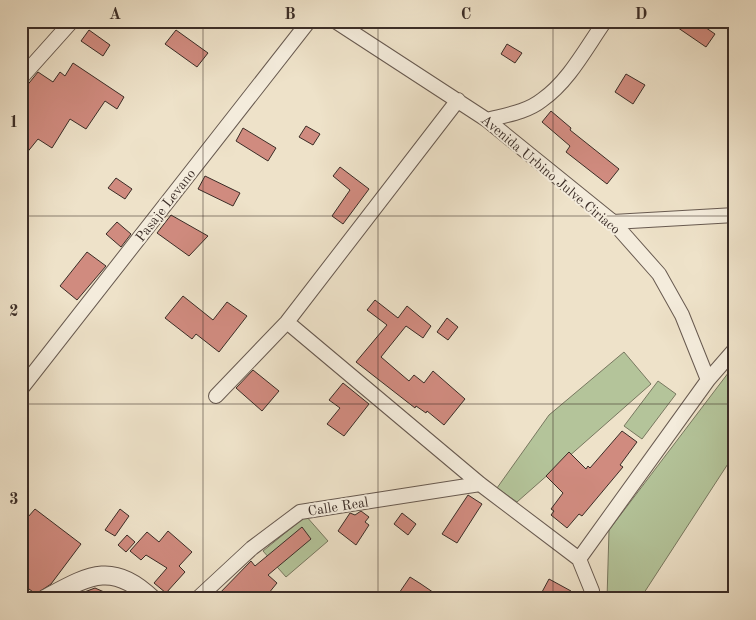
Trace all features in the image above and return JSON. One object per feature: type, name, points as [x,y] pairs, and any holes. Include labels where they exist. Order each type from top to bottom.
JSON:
[{"type":"street","points":[[21,78],[72,21]]},
{"type":"street","name":"Pasaje Levano","points":[[21,389],[309,21]]},
{"type":"street","name":"Avenida Urbino Julve Ciriaco","points":[[334,21],[487,120],[613,222],[659,274],[682,315],[708,380]]},
{"type":"street","points":[[487,120],[518,112],[542,101],[562,83],[605,21]]},
{"type":"street","points":[[216,396],[287,322],[458,100]]},
{"type":"street","points":[[613,222],[735,215]]},
{"type":"street","points":[[287,322],[480,484],[579,559],[592,591],[592,599]]},
{"type":"street","points":[[579,559],[708,380],[735,349]]},
{"type":"street","name":"Calle Real","points":[[197,599],[252,548],[300,512],[480,484]]},
{"type":"street","points":[[45,599],[78,582],[100,575],[121,577],[140,587],[152,599]]},
{"type":"green space","points":[[624,352],[651,384],[517,502],[497,488],[549,415]]},
{"type":"green space","points":[[735,364],[735,453],[640,599],[607,599],[609,530]]},
{"type":"green space","points":[[658,381],[676,394],[642,439],[624,426]]},
{"type":"green space","points":[[306,516],[328,541],[286,577],[263,551]]},
{"type":"building","points":[[668,21],[696,21],[715,34],[706,47]]},
{"type":"building","points":[[89,30],[110,45],[103,56],[81,41]]},
{"type":"building","points":[[176,30],[208,53],[197,67],[165,44]]},
{"type":"building","points":[[507,44],[522,53],[515,63],[501,54]]},
{"type":"building","points":[[73,63],[124,97],[117,109],[105,101],[86,129],[70,119],[52,148],[38,139],[21,160],[21,93],[38,72],[53,82],[60,72],[65,76]]},
{"type":"building","points":[[626,74],[645,85],[633,104],[615,92]]},
{"type":"building","points":[[551,111],[571,128],[570,130],[619,169],[607,184],[566,152],[570,146],[542,122]]},
{"type":"building","points":[[306,126],[320,134],[313,145],[299,137]]},
{"type":"building","points":[[243,128],[276,148],[268,161],[236,141]]},
{"type":"building","points":[[340,167],[369,189],[343,224],[332,216],[350,190],[333,176]]},
{"type":"building","points":[[205,176],[240,193],[233,206],[198,189]]},
{"type":"building","points":[[116,178],[132,189],[125,199],[108,188]]},
{"type":"building","points":[[171,215],[208,236],[189,256],[157,233]]},
{"type":"building","points":[[117,222],[131,234],[121,247],[106,234]]},
{"type":"building","points":[[87,252],[106,266],[77,300],[60,286]]},
{"type":"building","points":[[183,296],[213,320],[227,302],[247,316],[219,352],[196,334],[192,339],[165,318]]},
{"type":"building","points":[[375,300],[398,318],[407,306],[431,326],[423,338],[406,326],[381,357],[409,381],[414,375],[424,383],[433,371],[465,399],[444,425],[427,411],[426,413],[416,406],[415,408],[356,362],[387,325],[367,310]]},
{"type":"building","points":[[447,318],[458,327],[448,340],[437,332]]},
{"type":"building","points":[[253,370],[279,391],[262,411],[236,388]]},
{"type":"building","points":[[343,383],[369,404],[344,436],[327,424],[340,408],[329,400]]},
{"type":"building","points":[[622,431],[637,442],[620,465],[623,467],[582,516],[579,514],[567,528],[551,515],[554,511],[551,509],[563,493],[546,476],[569,452],[586,469],[588,466],[590,468]]},
{"type":"building","points":[[468,495],[482,504],[457,543],[442,534]]},
{"type":"building","points":[[35,509],[81,544],[51,584],[36,594],[29,589],[21,599],[21,525]]},
{"type":"building","points":[[120,509],[129,516],[115,536],[105,530]]},
{"type":"building","points":[[361,511],[369,517],[365,522],[369,525],[356,545],[338,531],[350,513],[355,515]]},
{"type":"building","points":[[402,513],[416,524],[408,535],[394,524]]},
{"type":"building","points":[[302,527],[311,539],[268,575],[277,583],[264,599],[214,599],[251,561],[255,566]]},
{"type":"building","points":[[168,531],[192,552],[179,566],[185,572],[166,593],[154,583],[167,568],[146,555],[141,560],[130,551],[147,532],[159,542]]},
{"type":"building","points":[[127,535],[135,542],[126,552],[118,545]]},
{"type":"building","points":[[410,577],[421,584],[443,599],[395,599]]},
{"type":"building","points":[[549,579],[571,591],[567,599],[554,599],[542,592]]},
{"type":"building","points":[[95,588],[120,599],[68,599],[79,594]]}]
